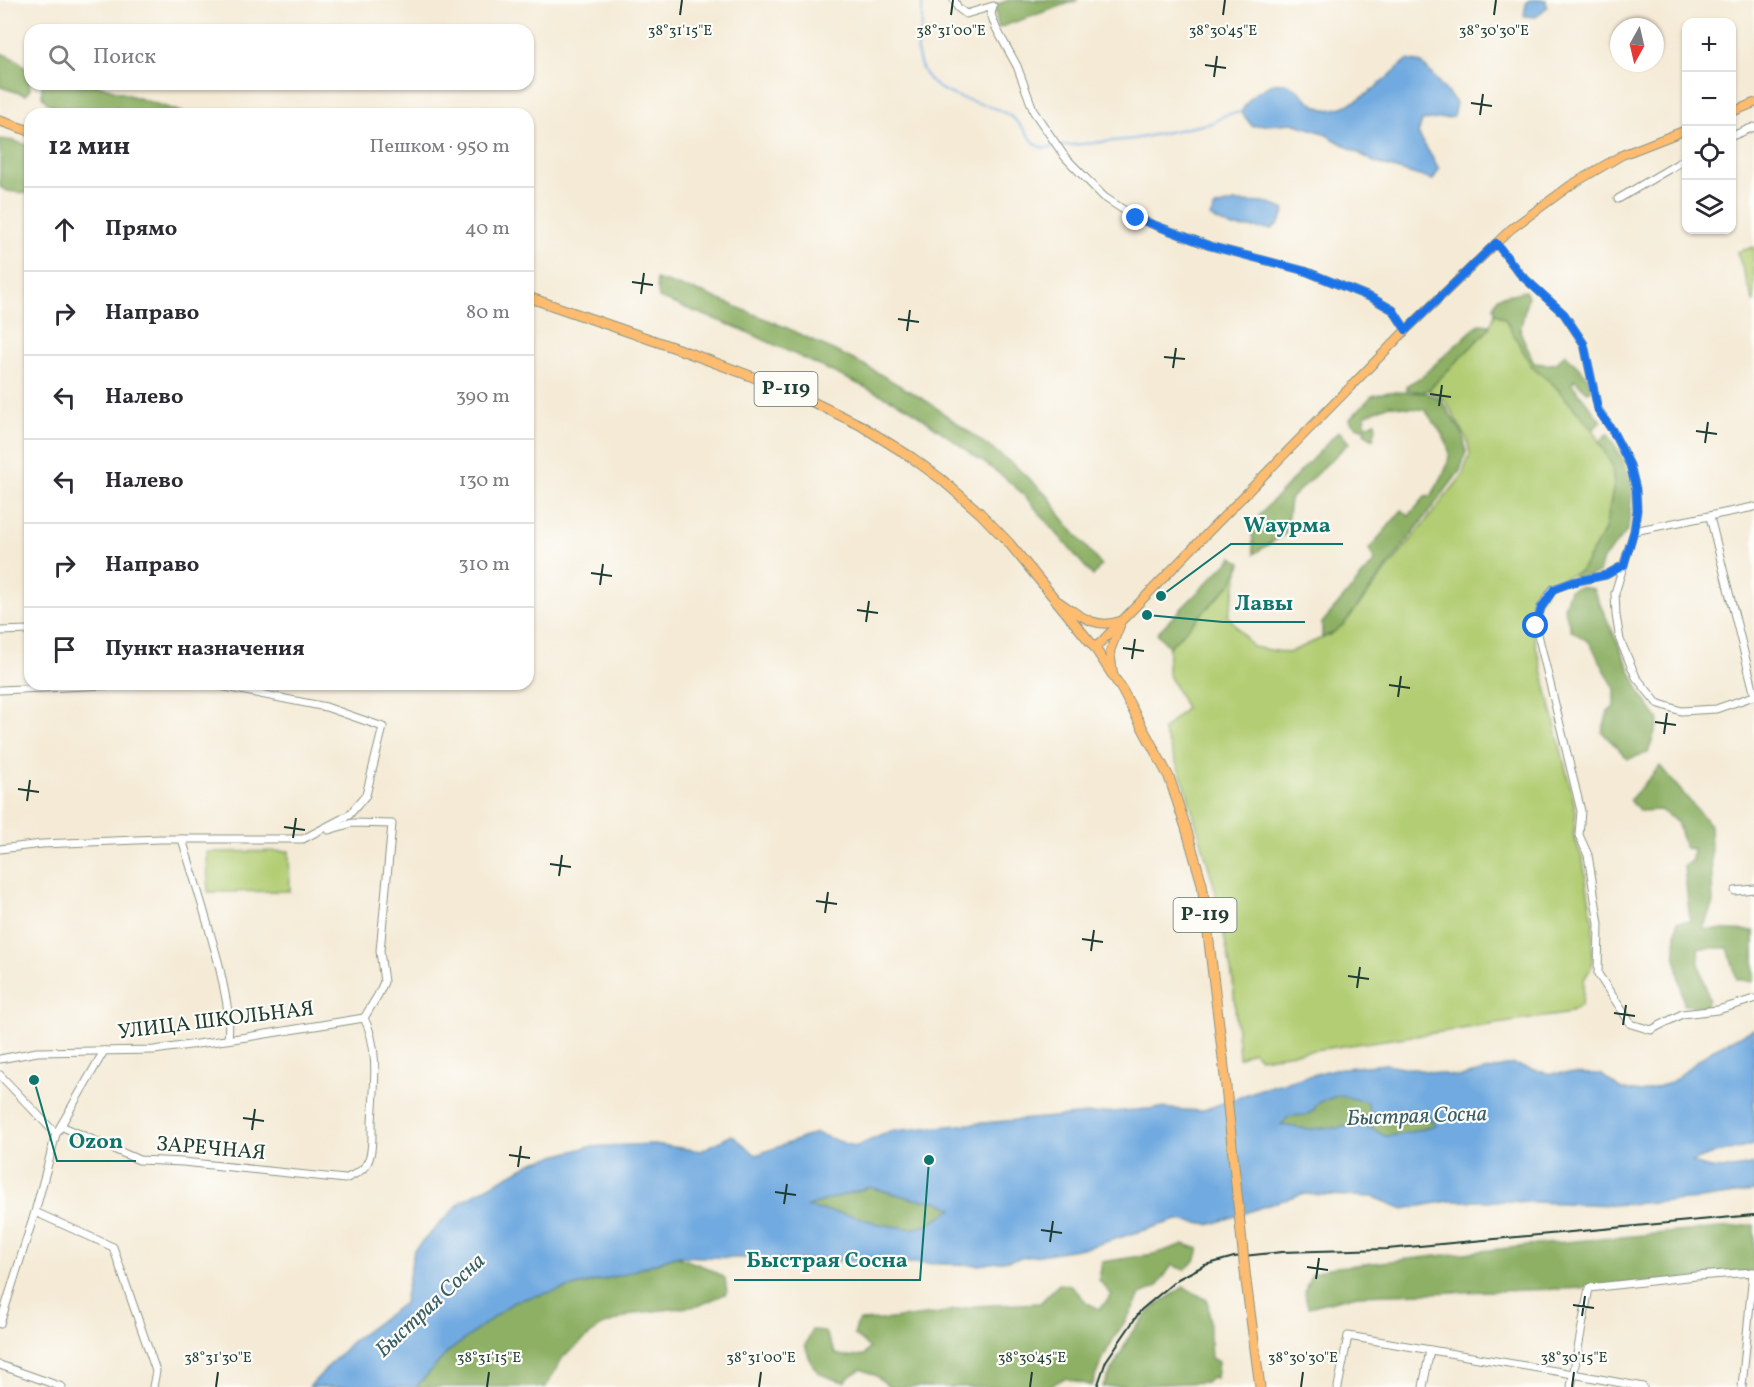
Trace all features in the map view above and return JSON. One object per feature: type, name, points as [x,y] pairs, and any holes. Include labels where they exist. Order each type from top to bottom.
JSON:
[{"type":"highway","points":[[0,121],[24,129]]},
{"type":"highway","name":"Р-119","points":[[534,299],[788,390],[860,425],[918,462],[980,513],[1009,543],[1095,648],[1149,737],[1169,777],[1202,884],[1260,1387]]},
{"type":"main road","points":[[1736,110],[1754,103]]},
{"type":"main road","points":[[1095,648],[1406,330],[1511,229],[1571,185],[1622,155],[1682,132]]},
{"type":"main road","points":[[1058,601],[1097,624],[1108,625],[1123,619]]},
{"type":"main road","points":[[1113,675],[1110,651],[1123,619]]},
{"type":"street","points":[[954,0],[958,8],[966,14],[993,6],[992,14],[996,28],[1017,66],[1034,112],[1065,157],[1104,197],[1136,218],[1210,246],[1305,271],[1372,298],[1393,310],[1406,330]]},
{"type":"street","points":[[1736,134],[1754,127]]},
{"type":"street","points":[[1618,199],[1682,161]]},
{"type":"street","points":[[1496,243],[1520,274],[1564,314],[1584,344],[1598,410],[1612,430],[1630,465],[1636,489],[1637,510],[1634,531],[1615,593],[1620,640],[1636,676],[1657,703],[1682,711],[1716,709],[1754,694],[1710,517]]},
{"type":"street","points":[[1634,531],[1754,507]]},
{"type":"street","points":[[1624,565],[1606,575],[1573,582],[1554,589],[1541,608],[1536,626],[1581,811],[1579,835],[1588,855],[1599,924],[1598,974],[1631,1024],[1651,1030],[1682,1014],[1718,1010],[1754,999]]},
{"type":"street","points":[[0,632],[24,630]]},
{"type":"street","points":[[0,690],[24,689]]},
{"type":"street","points":[[0,849],[42,844],[182,839],[303,840],[349,815],[366,795],[383,727],[326,707],[240,690]]},
{"type":"street","points":[[313,834],[352,823],[392,824],[380,951],[384,982],[364,1018]]},
{"type":"street","points":[[182,839],[212,938],[222,981],[230,1023],[228,1039]]},
{"type":"street","points":[[1735,891],[1754,889]]},
{"type":"street","name":"УЛИЦА ШКОЛЬНАЯ","points":[[0,1059],[37,1052],[154,1050],[364,1018]]},
{"type":"street","name":"ЗАРЕЧНАЯ","points":[[61,1126],[140,1160],[183,1162],[345,1179],[363,1170],[369,1159],[374,1052],[369,1028],[364,1018]]},
{"type":"street","points":[[0,1324],[35,1212],[56,1134],[104,1052]]},
{"type":"street","points":[[0,1075],[56,1134]]},
{"type":"street","points":[[35,1212],[112,1247],[156,1371],[153,1387]]},
{"type":"street","points":[[1571,1387],[1589,1288],[1753,1272],[1742,1387]]},
{"type":"street","points":[[1338,1387],[1348,1336],[1643,1387]]},
{"type":"street","points":[[1423,1387],[1430,1350]]},
{"type":"street","points":[[0,1365],[62,1387]]},
{"type":"green space","points":[[1009,0],[1078,0],[998,28],[995,5]]},
{"type":"green space","points":[[0,53],[19,61],[24,68],[24,90],[29,90],[26,95],[0,87]]},
{"type":"green space","points":[[42,90],[113,90],[169,108],[62,108],[47,103],[42,96]]},
{"type":"green space","points":[[0,139],[24,144],[24,193],[7,191],[0,187]]},
{"type":"green space","points":[[1754,247],[1754,303],[1737,252]]},
{"type":"green space","points":[[656,279],[706,294],[787,328],[864,365],[928,402],[1014,465],[1050,498],[1060,515],[1101,565],[1093,576],[1024,495],[1005,478],[907,407],[743,330],[659,298]]},
{"type":"green space","points":[[1525,291],[1528,296],[1520,331],[1534,363],[1552,364],[1565,354],[1588,377],[1591,391],[1587,392],[1574,379],[1572,384],[1601,421],[1593,430],[1553,384],[1532,367],[1505,319],[1495,313],[1494,307],[1498,297]]},
{"type":"green space","points":[[1495,313],[1505,319],[1532,367],[1553,384],[1593,430],[1612,466],[1614,485],[1605,530],[1581,571],[1550,584],[1532,612],[1531,625],[1576,811],[1574,836],[1583,861],[1593,923],[1592,966],[1584,980],[1582,1005],[1565,1014],[1260,1058],[1253,1051],[1239,1058],[1233,981],[1215,889],[1185,785],[1163,730],[1186,708],[1168,673],[1169,647],[1231,584],[1241,563],[1228,616],[1253,647],[1288,653],[1331,634],[1344,624],[1462,476],[1470,454],[1467,439],[1445,400],[1428,390],[1488,330]]},
{"type":"green space","points":[[1479,324],[1490,325],[1488,330],[1428,390],[1422,392],[1407,390],[1407,385],[1420,378]]},
{"type":"green space","points":[[1389,392],[1427,393],[1441,400],[1463,434],[1466,452],[1460,471],[1344,624],[1322,638],[1322,623],[1375,561],[1369,549],[1402,510],[1409,516],[1425,497],[1431,496],[1448,463],[1449,452],[1446,441],[1425,410],[1390,405],[1365,415],[1365,424],[1370,425],[1375,422],[1373,439],[1364,433],[1365,429],[1349,420],[1372,396]]},
{"type":"green space","points":[[1339,431],[1349,443],[1290,499],[1286,533],[1254,554],[1252,532],[1261,513]]},
{"type":"green space","points":[[1608,433],[1622,458],[1631,482],[1628,530],[1603,559],[1599,573],[1574,580],[1574,574],[1581,571],[1605,530],[1614,485],[1612,466],[1599,442]]},
{"type":"green space","points":[[1233,557],[1241,563],[1231,584],[1169,647],[1157,633]]},
{"type":"green space","points":[[1579,587],[1593,589],[1642,696],[1659,720],[1648,753],[1628,759],[1602,732],[1608,712],[1615,706],[1615,689],[1590,643],[1571,630],[1564,607],[1570,590]]},
{"type":"green space","points":[[1660,766],[1710,825],[1713,903],[1703,929],[1754,931],[1754,977],[1752,982],[1737,979],[1728,948],[1698,948],[1699,963],[1709,999],[1705,1007],[1684,1005],[1675,952],[1677,922],[1690,921],[1684,866],[1692,860],[1693,849],[1685,848],[1677,822],[1660,810],[1640,811],[1630,800]]},
{"type":"green space","points":[[289,851],[290,891],[208,892],[207,852]]},
{"type":"green space","points":[[1339,1095],[1358,1099],[1400,1114],[1413,1110],[1425,1113],[1436,1126],[1399,1135],[1384,1136],[1363,1124],[1308,1129],[1281,1125],[1288,1116],[1306,1115],[1313,1111],[1318,1103]]},
{"type":"green space","points":[[869,1187],[914,1199],[937,1201],[954,1209],[928,1225],[912,1229],[803,1207]]},
{"type":"green space","points":[[1754,1225],[1754,1272],[1589,1288],[1357,1295],[1308,1307],[1305,1294],[1312,1274],[1328,1268],[1554,1243]]},
{"type":"green space","points":[[1184,1244],[1199,1249],[1195,1261],[1184,1270],[1172,1265],[1157,1287],[1140,1294],[1105,1353],[1092,1386],[1065,1378],[1048,1387],[890,1387],[875,1375],[861,1369],[845,1382],[822,1375],[811,1362],[805,1345],[812,1330],[824,1331],[836,1354],[848,1357],[864,1355],[870,1348],[854,1335],[858,1321],[935,1314],[975,1306],[1040,1303],[1059,1284],[1072,1286],[1087,1303],[1100,1309],[1112,1295],[1099,1280],[1102,1262],[1154,1254]]},
{"type":"green space","points":[[675,1256],[705,1267],[725,1278],[727,1293],[698,1306],[636,1313],[600,1327],[563,1357],[546,1387],[416,1387],[447,1353],[515,1301],[625,1274]]},
{"type":"green space","points":[[1184,1287],[1207,1300],[1211,1358],[1218,1362],[1216,1378],[1211,1377],[1207,1382],[1103,1387],[1132,1332],[1155,1306]]},
{"type":"water","points":[[1529,0],[1546,0],[1547,7],[1536,17],[1524,16]]},
{"type":"water","points":[[1407,60],[1422,63],[1456,103],[1453,117],[1422,121],[1418,134],[1439,169],[1433,180],[1376,163],[1321,132],[1292,123],[1252,126],[1241,112],[1255,94],[1278,83],[1287,84],[1316,106],[1324,109],[1346,106],[1365,95]]},
{"type":"water","points":[[1235,202],[1270,203],[1285,210],[1279,223],[1272,229],[1230,227],[1210,217],[1215,207]]},
{"type":"water","points":[[1754,1029],[1754,1144],[1715,1153],[1692,1162],[1723,1169],[1754,1164],[1754,1191],[1701,1199],[1612,1205],[1449,1201],[1403,1209],[1374,1197],[1301,1194],[1209,1225],[1177,1220],[1089,1247],[979,1265],[675,1256],[625,1274],[515,1301],[447,1353],[416,1387],[309,1387],[351,1342],[404,1303],[414,1250],[462,1201],[533,1162],[588,1147],[654,1144],[701,1151],[732,1135],[756,1155],[816,1133],[855,1147],[891,1131],[1158,1108],[1201,1111],[1261,1089],[1334,1069],[1386,1064],[1460,1077],[1513,1064],[1547,1073],[1601,1074],[1620,1089],[1641,1092],[1670,1083],[1712,1050]],"holes":[[[1339,1095],[1367,1102],[1370,1113],[1400,1114],[1413,1110],[1425,1113],[1436,1126],[1385,1136],[1363,1124],[1308,1129],[1281,1125],[1289,1116],[1306,1115],[1313,1111],[1318,1103]],[[869,1187],[914,1199],[937,1201],[953,1209],[928,1225],[912,1229],[805,1207]]]},
{"type":"waterway","points":[[922,0],[918,55],[923,71],[932,83],[957,97],[986,105],[1013,118],[1038,146],[1055,147]]},
{"type":"waterway","points":[[1061,146],[1134,139],[1212,123],[1225,115],[1241,112]]},
{"type":"railway","points":[[1097,1387],[1106,1361],[1141,1310],[1178,1279],[1205,1265],[1234,1257],[1282,1252],[1387,1249],[1754,1215]]},
{"type":"place","name":"Wаурма","points":[[1161,596]]},
{"type":"place","name":"Лавы","points":[[1147,615]]},
{"type":"place","name":"Ozon","points":[[34,1080]]},
{"type":"place","name":"Быстрая Сосна","points":[[929,1160]]},
{"type":"route","points":[[1136,218],[1210,246],[1305,271],[1372,298],[1393,310],[1406,330],[1496,243],[1520,274],[1564,314],[1584,344],[1598,410],[1612,430],[1630,465],[1636,489],[1637,510],[1634,531],[1624,565],[1606,575],[1573,582],[1554,589],[1541,608],[1536,626]]}]
